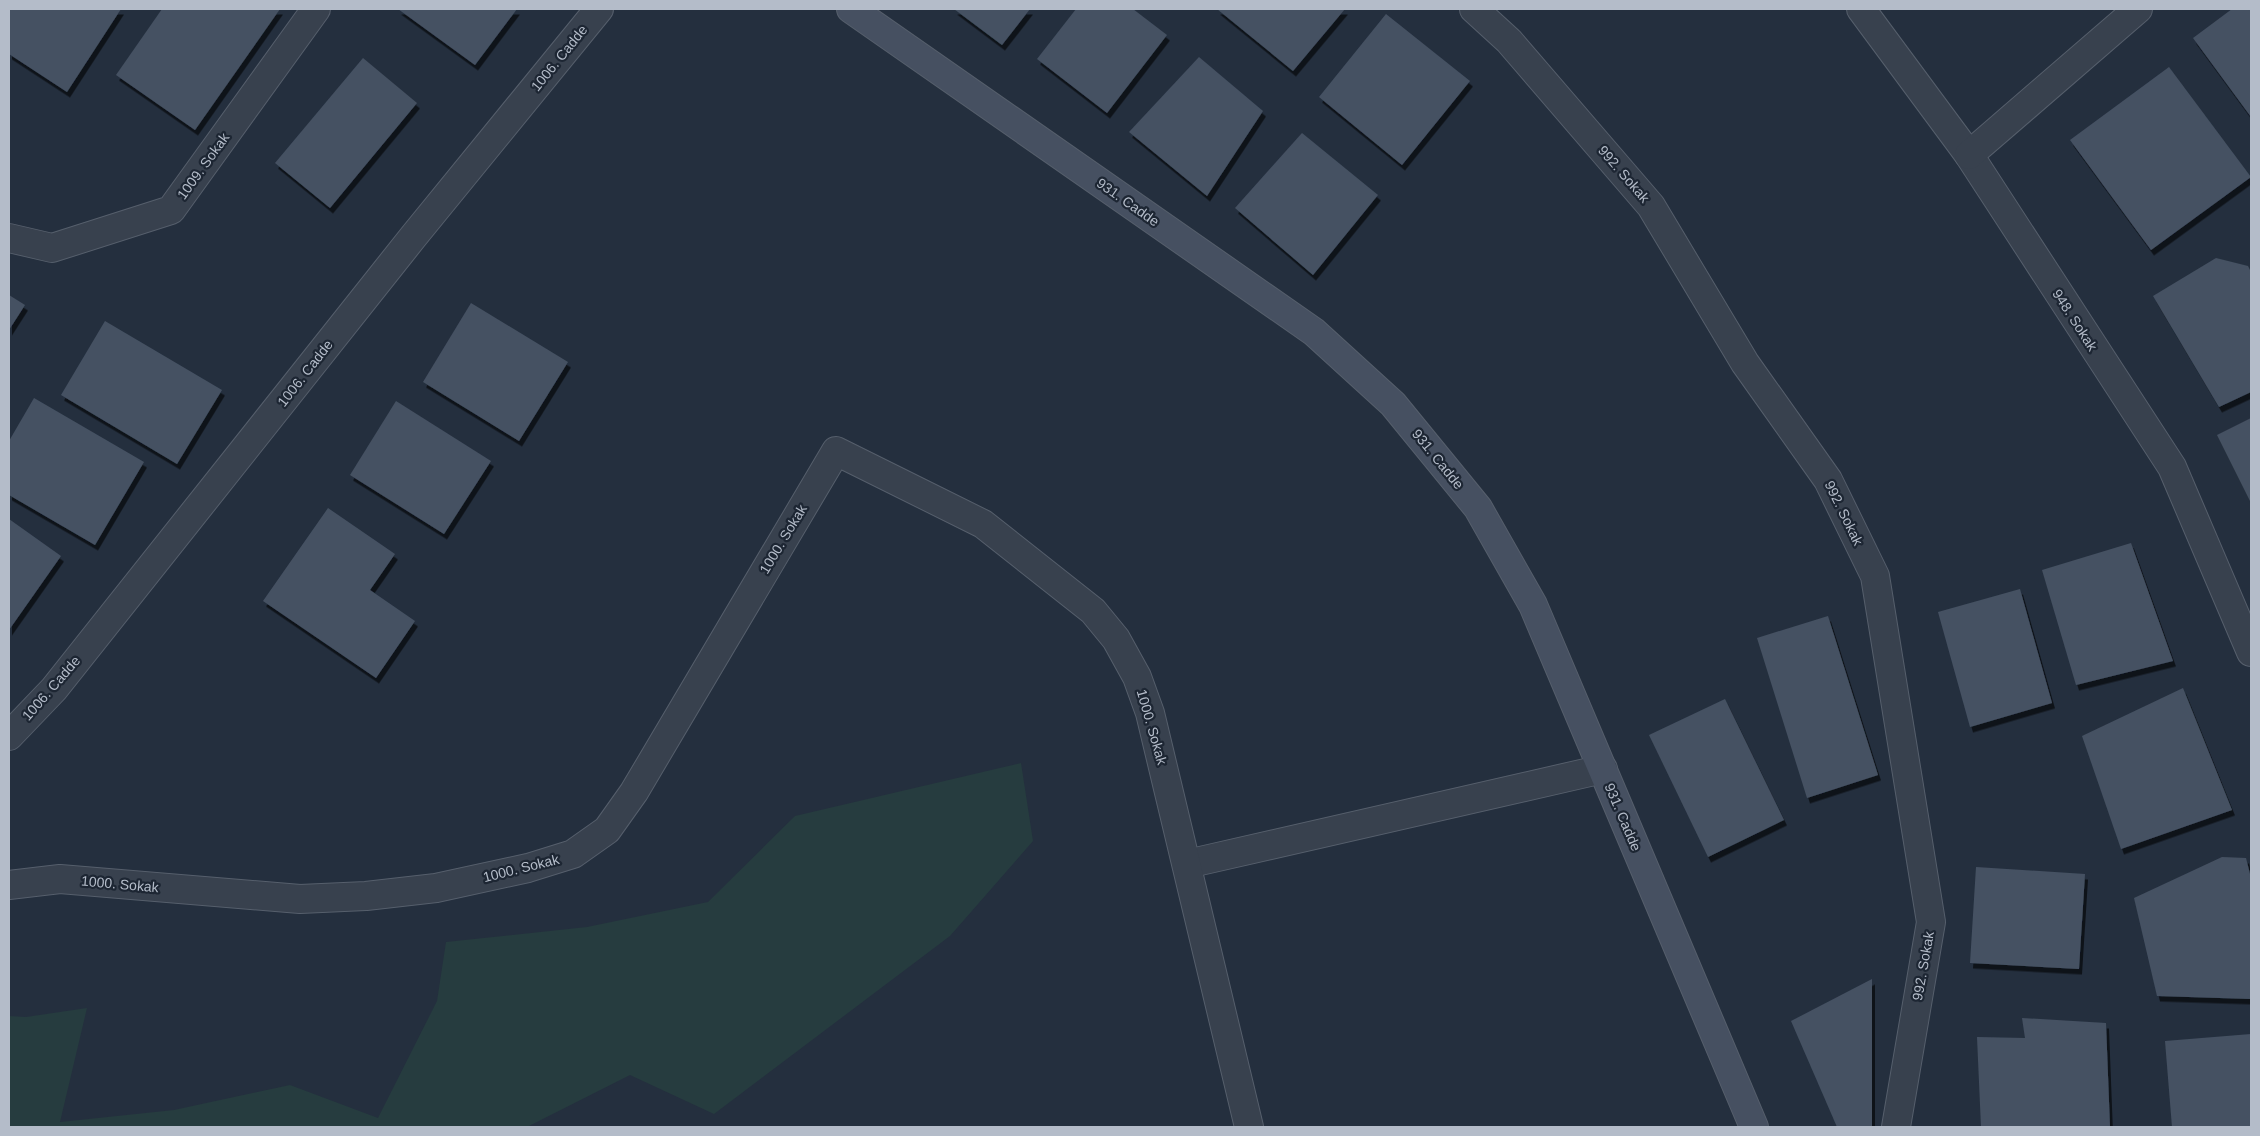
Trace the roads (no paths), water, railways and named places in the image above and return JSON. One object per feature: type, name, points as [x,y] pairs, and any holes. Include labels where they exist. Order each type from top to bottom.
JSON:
[{"type":"main road","name":"931. Cadde","points":[[851,9],[1314,332],[1393,404],[1478,508],[1534,605],[1754,1127]]},
{"type":"street","name":"1009. Sokak","points":[[9,238],[52,248],[172,210],[316,9]]},
{"type":"street","name":"1006. Cadde","points":[[9,736],[54,689],[413,237],[599,9]]},
{"type":"street","name":"992. Sokak","points":[[1474,9],[1509,42],[1651,206],[1746,363],[1828,480],[1875,576],[1931,922],[1896,1127]]},
{"type":"street","name":"948. Sokak","points":[[1861,9],[1969,155],[2172,467],[2251,652]]},
{"type":"street","points":[[1969,155],[2138,9]]},
{"type":"street","name":"1000. Sokak","points":[[9,885],[60,879],[300,900],[366,896],[436,888],[528,868],[572,854],[607,830],[634,792],[836,451],[983,524],[1094,611],[1116,640],[1137,677],[1150,712],[1249,1127]]},
{"type":"street","points":[[1187,864],[1603,769]]}]
